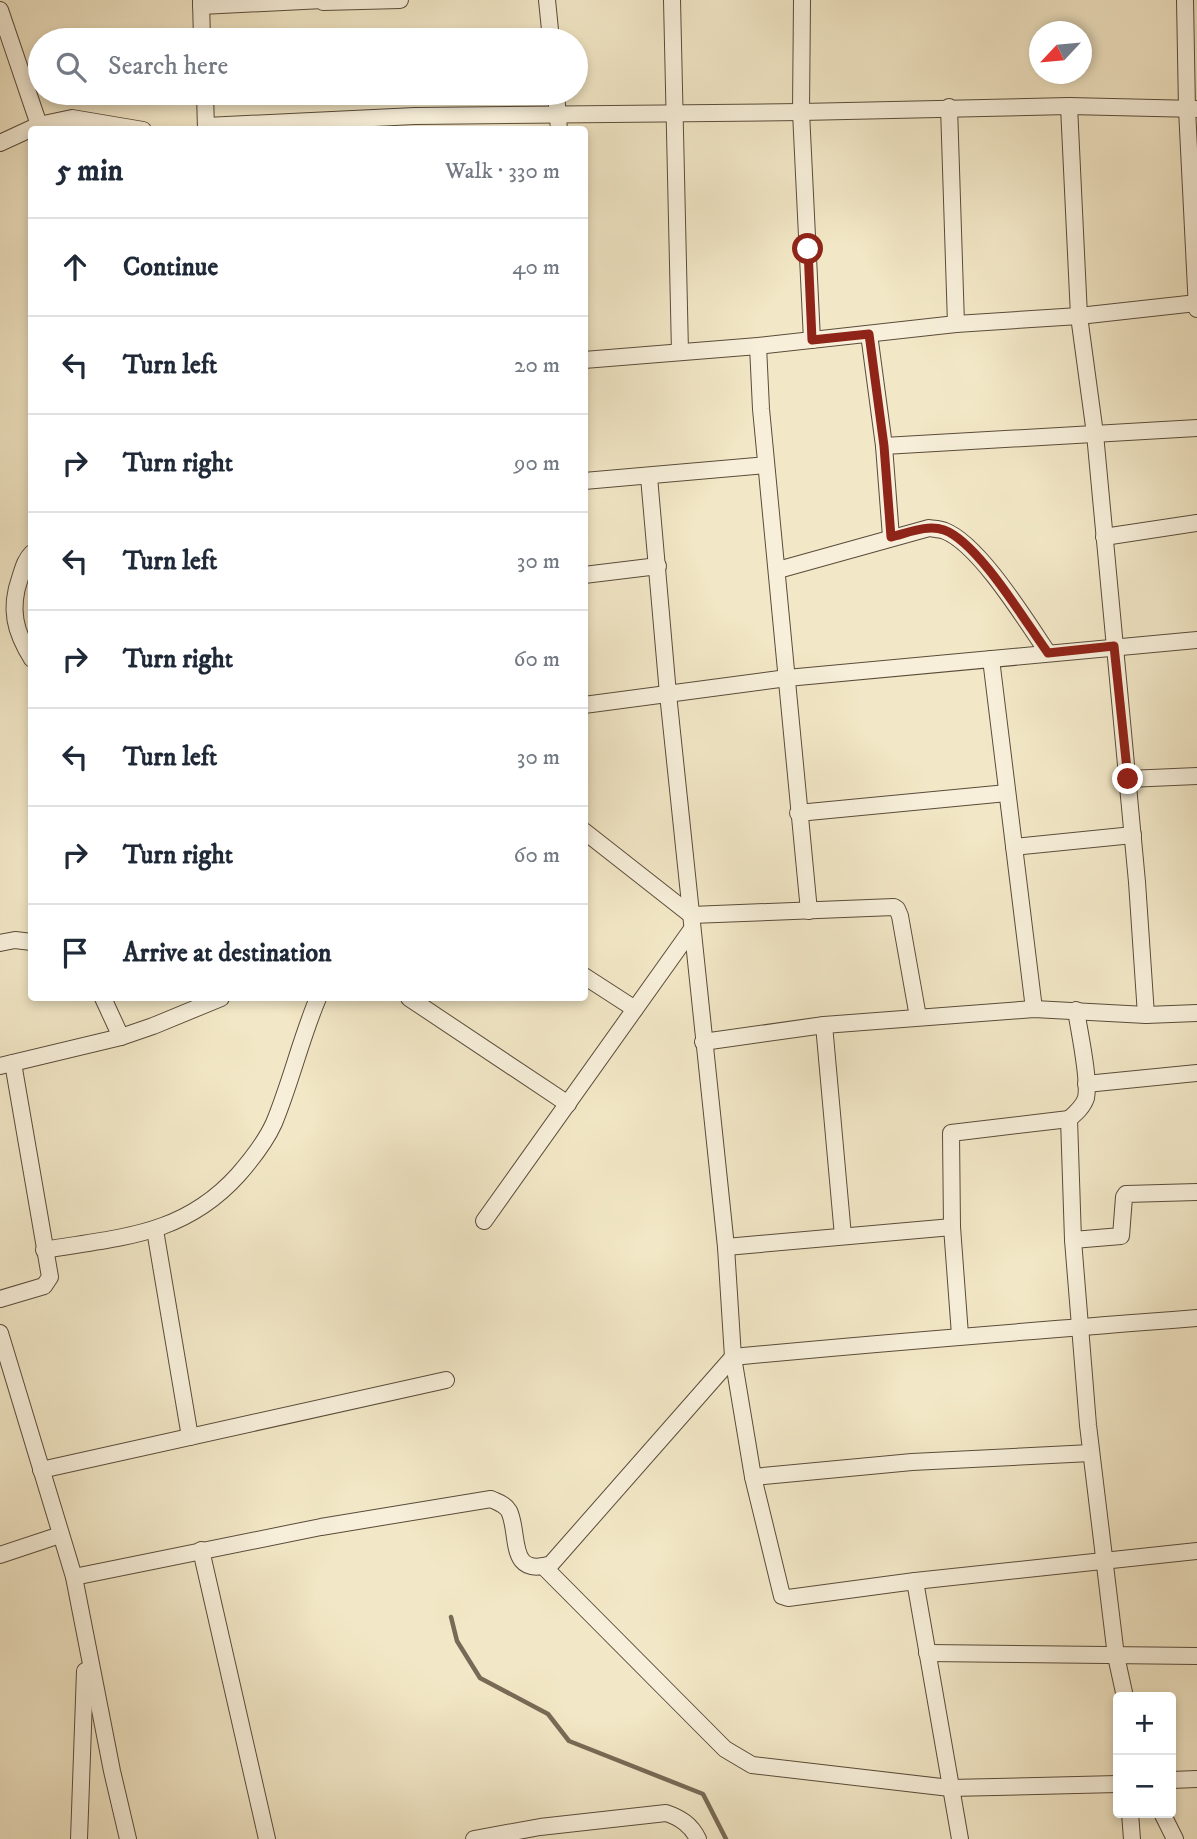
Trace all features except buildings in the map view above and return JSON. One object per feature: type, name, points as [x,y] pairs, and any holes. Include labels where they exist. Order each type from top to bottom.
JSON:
[{"type":"street","points":[[202,28],[201,3],[400,0]]},
{"type":"street","points":[[547,0],[550,28]]},
{"type":"street","points":[[673,0],[680,352]]},
{"type":"street","points":[[806,1],[801,112],[812,340]]},
{"type":"street","points":[[1182,4],[1192,109],[1197,309]]},
{"type":"street","points":[[0,10],[28,93]]},
{"type":"street","points":[[32,105],[39,125],[72,118],[119,126]]},
{"type":"street","points":[[205,105],[206,126]]},
{"type":"street","points":[[1069,106],[1079,316],[1095,434],[1133,835],[1146,1015]]},
{"type":"street","points":[[949,107],[956,324]]},
{"type":"street","points":[[241,126],[415,116],[558,122],[675,113],[949,107],[1192,109]]},
{"type":"street","points":[[0,143],[28,130]]},
{"type":"street","points":[[588,360],[758,346],[956,324],[1079,316],[1197,303]]},
{"type":"street","points":[[869,334],[884,446],[891,537]]},
{"type":"street","points":[[758,346],[766,465],[809,911]]},
{"type":"street","points":[[884,446],[1197,428]]},
{"type":"street","points":[[588,481],[766,465]]},
{"type":"street","points":[[649,477],[668,694],[726,1247],[733,1357],[753,1477],[782,1596],[788,1598],[1197,1550]]},
{"type":"street","points":[[1104,537],[1197,523]]},
{"type":"street","points":[[778,570],[891,537],[929,528],[945,530],[961,541],[986,566],[1048,653]]},
{"type":"street","points":[[28,557],[17,585],[13,617],[28,653]]},
{"type":"street","points":[[588,575],[658,566]]},
{"type":"street","points":[[588,704],[787,678],[1197,640]]},
{"type":"street","points":[[991,659],[1034,1009]]},
{"type":"street","points":[[1128,779],[1197,776]]},
{"type":"street","points":[[798,813],[1007,793]]},
{"type":"street","points":[[588,834],[692,922],[809,911],[889,906],[897,909],[918,1017]]},
{"type":"street","points":[[1014,847],[1133,835]]},
{"type":"street","points":[[484,1221],[635,1009],[692,922]]},
{"type":"street","points":[[0,943],[15,940],[28,942]]},
{"type":"street","points":[[588,979],[635,1009]]},
{"type":"street","points":[[104,1001],[121,1037]]},
{"type":"street","points":[[0,1299],[44,1286],[50,1277],[7,1065],[121,1037],[214,1001]]},
{"type":"street","points":[[44,1250],[155,1230],[180,1221],[207,1205],[256,1156],[273,1124],[316,1001]]},
{"type":"street","points":[[413,1001],[568,1104]]},
{"type":"street","points":[[703,1042],[824,1025],[1034,1009],[1146,1015],[1197,1013]]},
{"type":"street","points":[[960,1335],[952,1227],[951,1132],[1069,1119],[1083,1104],[1086,1084],[1076,1010]]},
{"type":"street","points":[[824,1025],[843,1236]]},
{"type":"street","points":[[1086,1084],[1197,1073]]},
{"type":"street","points":[[1069,1119],[1073,1240],[1091,1453],[1116,1656],[1124,1692]]},
{"type":"street","points":[[1073,1240],[1121,1237],[1126,1194],[1197,1192]]},
{"type":"street","points":[[726,1247],[952,1227]]},
{"type":"street","points":[[155,1230],[190,1437]]},
{"type":"street","points":[[74,1577],[321,1527],[491,1499],[509,1512],[517,1553],[522,1560],[529,1565],[543,1566],[551,1564],[733,1357],[960,1335],[1081,1329],[1197,1318]]},
{"type":"street","points":[[0,1333],[74,1577],[128,1839]]},
{"type":"street","points":[[41,1470],[446,1380]]},
{"type":"street","points":[[753,1477],[912,1462],[1091,1453]]},
{"type":"street","points":[[0,1555],[60,1535]]},
{"type":"street","points":[[201,1550],[267,1839]]},
{"type":"street","points":[[543,1566],[725,1749],[752,1765],[950,1788],[1113,1784]]},
{"type":"street","points":[[915,1581],[960,1839]]},
{"type":"street","points":[[79,1839],[86,1644]]},
{"type":"street","points":[[927,1653],[1197,1656]]},
{"type":"street","points":[[1176,1780],[1197,1779]]},
{"type":"street","points":[[474,1839],[540,1827],[666,1813],[679,1817],[689,1825],[698,1839]]},
{"type":"street","points":[[1130,1818],[1132,1839]]},
{"type":"street","points":[[1164,1818],[1175,1839]]},
{"type":"waterway","points":[[451,1617],[457,1641],[480,1678],[548,1714],[569,1741],[703,1794],[726,1839]]},
{"type":"route","points":[[808,249],[812,340],[869,334],[884,446],[891,537],[929,528],[945,530],[961,541],[986,566],[1048,653],[1114,646],[1128,779]]}]
